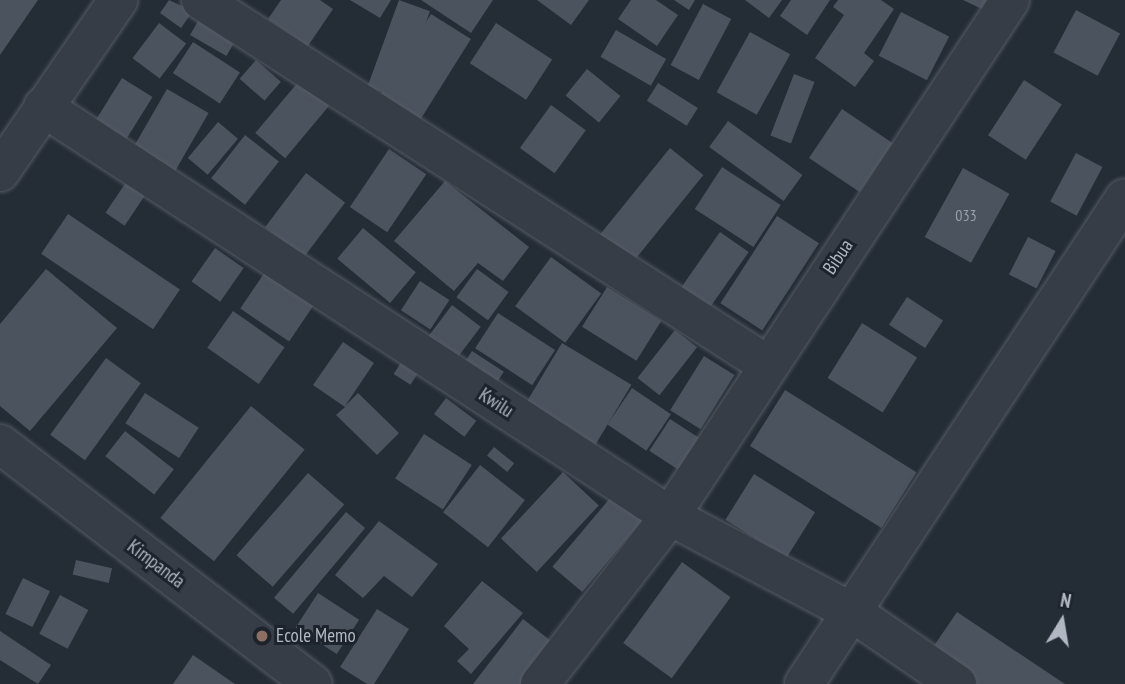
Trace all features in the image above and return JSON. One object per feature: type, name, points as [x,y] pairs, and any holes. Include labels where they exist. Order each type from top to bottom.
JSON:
[{"type":"street","points":[[0,172],[118,0]]},
{"type":"street","points":[[201,0],[766,365]]},
{"type":"street","name":"Bibua","points":[[540,684],[670,516],[766,365],[1010,0]]},
{"type":"street","name":"Kwilu","points":[[43,107],[670,516],[855,614],[957,684]]},
{"type":"street","points":[[804,684],[855,614],[1125,198]]},
{"type":"street","name":"Kimpanda","points":[[0,444],[313,684]]},
{"type":"building","points":[[0,0],[38,0],[0,55]]},
{"type":"building","points":[[169,0],[193,11],[181,28],[160,13]]},
{"type":"building","points":[[281,0],[320,0],[333,9],[308,46],[268,19]]},
{"type":"building","points":[[350,0],[391,0],[380,18]]},
{"type":"building","points":[[399,0],[430,11],[399,98],[368,86]]},
{"type":"building","points":[[421,0],[493,0],[471,33]]},
{"type":"building","points":[[537,0],[589,0],[571,25]]},
{"type":"building","points":[[631,0],[656,0],[678,15],[657,46],[618,19]]},
{"type":"building","points":[[674,0],[695,0],[689,10]]},
{"type":"building","points":[[745,0],[782,0],[769,18]]},
{"type":"building","points":[[791,0],[830,0],[807,35],[780,16]]},
{"type":"building","points":[[838,0],[881,0],[894,9],[864,53],[874,61],[855,87],[815,58],[844,15],[833,7]]},
{"type":"building","points":[[963,0],[991,0],[986,11]]},
{"type":"building","points":[[703,4],[731,19],[699,80],[671,65]]},
{"type":"building","points":[[1076,10],[1120,33],[1098,76],[1053,52]]},
{"type":"building","points":[[901,12],[949,37],[927,80],[879,56]]},
{"type":"building","points":[[431,14],[471,39],[418,123],[379,98]]},
{"type":"building","points":[[201,16],[237,37],[226,56],[190,35]]},
{"type":"building","points":[[159,23],[186,43],[160,79],[133,58]]},
{"type":"building","points":[[496,23],[552,59],[526,100],[470,63]]},
{"type":"building","points":[[616,30],[666,59],[651,86],[600,57]]},
{"type":"building","points":[[750,32],[790,54],[757,115],[717,92]]},
{"type":"building","points":[[193,42],[240,72],[220,104],[173,73]]},
{"type":"building","points":[[256,60],[281,82],[265,101],[240,79]]},
{"type":"building","points":[[587,69],[620,96],[599,122],[566,95]]},
{"type":"building","points":[[794,74],[815,82],[791,144],[770,136]]},
{"type":"building","points":[[122,78],[153,97],[126,139],[96,120]]},
{"type":"building","points":[[1024,80],[1062,105],[1026,160],[988,135]]},
{"type":"building","points":[[299,81],[329,106],[285,158],[255,133]]},
{"type":"building","points":[[658,83],[698,108],[687,126],[647,101]]},
{"type":"building","points":[[167,89],[209,113],[175,172],[133,148]]},
{"type":"building","points":[[551,105],[586,130],[555,173],[520,148]]},
{"type":"building","points":[[842,109],[893,143],[860,192],[809,158]]},
{"type":"building","points":[[728,121],[802,175],[784,201],[709,147]]},
{"type":"building","points":[[218,122],[238,139],[208,175],[188,158]]},
{"type":"building","points":[[245,135],[279,161],[245,205],[211,178]]},
{"type":"building","points":[[670,148],[703,175],[630,265],[597,238]]},
{"type":"building","points":[[389,149],[426,174],[387,232],[350,207]]},
{"type":"building","points":[[1076,153],[1102,167],[1077,216],[1050,202]]},
{"type":"building","points":[[722,167],[781,205],[753,247],[695,209]]},
{"type":"building","points":[[963,168],[1009,194],[971,263],[925,237]]},
{"type":"building","points":[[306,173],[345,202],[304,257],[265,227]]},
{"type":"building","points":[[129,178],[148,191],[125,226],[106,213]]},
{"type":"building","points":[[445,181],[529,247],[503,281],[478,263],[454,291],[394,241]]},
{"type":"building","points":[[68,214],[180,289],[153,329],[41,254]]},
{"type":"building","points":[[777,216],[819,243],[762,330],[720,303]]},
{"type":"building","points":[[363,228],[416,272],[390,303],[337,259]]},
{"type":"building","points":[[720,232],[749,252],[710,308],[681,288]]},
{"type":"building","points":[[1028,237],[1056,251],[1037,288],[1009,274]]},
{"type":"building","points":[[215,248],[244,268],[220,302],[191,282]]},
{"type":"building","points":[[551,257],[601,293],[565,343],[515,306]]},
{"type":"building","points":[[271,263],[320,296],[289,342],[240,309]]},
{"type":"building","points":[[46,269],[117,328],[30,431],[0,406],[0,324]]},
{"type":"building","points":[[477,269],[509,292],[488,320],[456,297]]},
{"type":"building","points":[[420,281],[449,300],[430,329],[401,310]]},
{"type":"building","points":[[607,287],[661,321],[636,361],[582,327]]},
{"type":"building","points":[[907,297],[943,320],[925,348],[889,325]]},
{"type":"building","points":[[452,305],[481,327],[451,366],[423,344]]},
{"type":"building","points":[[233,311],[285,347],[259,384],[207,348]]},
{"type":"building","points":[[498,313],[555,350],[532,385],[475,348]]},
{"type":"building","points":[[862,323],[917,357],[883,413],[828,378]]},
{"type":"building","points":[[675,330],[697,347],[660,395],[637,378]]},
{"type":"building","points":[[343,342],[374,363],[345,406],[358,393],[399,433],[377,455],[336,415],[345,407],[313,385]]},
{"type":"building","points":[[562,343],[631,385],[593,448],[524,406]]},
{"type":"building","points":[[472,351],[504,372],[492,389],[461,369]]},
{"type":"building","points":[[704,356],[735,375],[701,429],[670,410]]},
{"type":"building","points":[[106,358],[141,383],[85,460],[50,435]]},
{"type":"building","points":[[404,358],[421,369],[410,385],[394,374]]},
{"type":"building","points":[[632,388],[671,414],[646,451],[607,424]]},
{"type":"building","points":[[785,390],[916,472],[881,528],[750,446]]},
{"type":"building","points":[[145,393],[199,428],[179,458],[125,423]]},
{"type":"building","points":[[446,398],[476,421],[464,437],[434,414]]},
{"type":"building","points":[[251,406],[305,449],[214,561],[160,518]]},
{"type":"building","points":[[670,419],[704,441],[683,473],[649,451]]},
{"type":"building","points":[[125,431],[174,469],[154,494],[105,456]]},
{"type":"building","points":[[424,434],[472,465],[443,509],[395,478]]},
{"type":"building","points":[[494,447],[514,463],[507,472],[487,456]]},
{"type":"building","points":[[480,465],[525,500],[488,547],[443,512]]},
{"type":"building","points":[[563,472],[599,505],[537,572],[501,539]]},
{"type":"building","points":[[308,473],[344,504],[273,587],[236,555]]},
{"type":"building","points":[[754,474],[815,512],[786,558],[725,520]]},
{"type":"building","points":[[616,491],[646,516],[582,592],[552,567]]},
{"type":"building","points":[[346,512],[365,528],[293,614],[274,598]]},
{"type":"building","points":[[379,521],[438,564],[412,597],[384,576],[363,598],[335,575]]},
{"type":"building","points":[[76,560],[112,568],[109,583],[73,575]]},
{"type":"building","points":[[682,562],[731,597],[672,678],[623,643]]},
{"type":"building","points":[[23,578],[50,591],[32,627],[5,614]]},
{"type":"building","points":[[482,581],[523,613],[471,674],[457,661],[469,649],[444,626]]},
{"type":"building","points":[[318,593],[359,620],[337,654],[296,627]]},
{"type":"building","points":[[60,595],[88,610],[68,649],[39,634]]},
{"type":"building","points":[[377,609],[409,629],[374,684],[367,684],[340,667]]},
{"type":"building","points":[[957,612],[1065,684],[962,684],[925,659]]},
{"type":"building","points":[[523,619],[560,648],[532,684],[473,684]]},
{"type":"building","points":[[0,631],[51,665],[38,684],[0,660]]},
{"type":"building","points":[[193,655],[235,684],[173,684]]},
{"type":"place","name":"Ecole Memo","points":[[262,636]]}]
